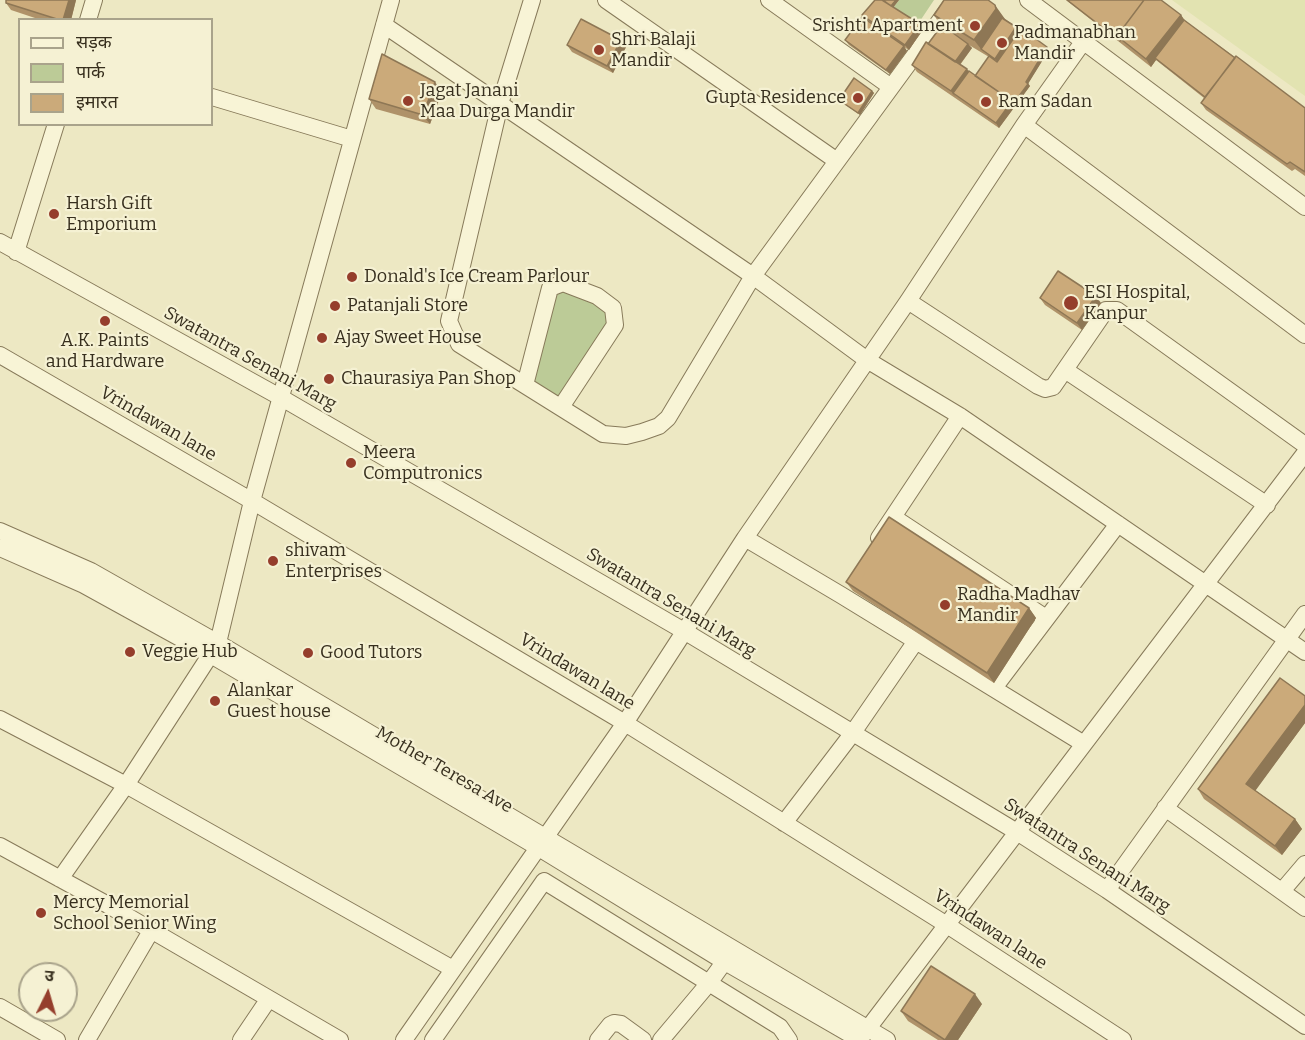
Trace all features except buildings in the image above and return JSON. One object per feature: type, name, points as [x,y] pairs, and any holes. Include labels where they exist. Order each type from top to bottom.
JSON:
[{"type":"street","points":[[88,18],[93,0]]},
{"type":"street","points":[[60,879],[126,785],[214,649],[280,397],[391,0]]},
{"type":"street","points":[[531,0],[500,104],[449,321],[459,344],[603,434],[626,436],[659,426],[668,418],[753,276],[955,0]]},
{"type":"street","points":[[606,0],[837,161]]},
{"type":"street","points":[[769,0],[891,87]]},
{"type":"street","points":[[1028,0],[1305,207]]},
{"type":"street","points":[[384,25],[753,276],[867,360],[960,416],[1305,652]]},
{"type":"street","points":[[404,1040],[625,723],[745,538],[908,301],[1024,125],[1083,42]]},
{"type":"street","points":[[213,97],[352,139]]},
{"type":"street","points":[[1024,125],[1305,334]]},
{"type":"street","points":[[16,252],[55,126]]},
{"type":"street","name":"Swatantra Senani Marg","points":[[0,242],[280,397],[684,632],[1017,832],[1304,1022]]},
{"type":"street","points":[[525,386],[550,288],[563,283],[597,296],[613,308],[615,325],[561,407]]},
{"type":"street","points":[[908,301],[1045,389],[1053,387],[1106,310],[1118,310],[1305,445]]},
{"type":"street","name":"Vrindawan lane","points":[[0,355],[252,501],[625,723],[948,925],[1123,1040]]},
{"type":"street","points":[[1065,370],[1267,505]]},
{"type":"street","points":[[867,556],[960,416]]},
{"type":"street","points":[[862,1037],[1305,453]]},
{"type":"street","points":[[893,517],[1047,618]]},
{"type":"street","points":[[994,688],[1118,524]]},
{"type":"street","points":[[0,531],[91,572],[214,649],[543,843],[862,1037],[886,1040]]},
{"type":"street","points":[[745,538],[845,590],[916,641],[1084,744]]},
{"type":"street","points":[[0,548],[84,585],[214,649]]},
{"type":"street","points":[[1107,890],[1305,614]]},
{"type":"street","points":[[784,824],[852,734],[916,641]]},
{"type":"street","points":[[0,719],[126,785],[453,969]]},
{"type":"street","points":[[1165,808],[1305,908]]},
{"type":"street","points":[[0,846],[340,1040]]},
{"type":"street","points":[[1282,891],[1305,864]]},
{"type":"street","points":[[433,1040],[544,881],[780,1027],[789,1040]]},
{"type":"street","points":[[87,1040],[151,931]]},
{"type":"street","points":[[661,1040],[709,983],[729,955]]},
{"type":"street","points":[[241,1040],[268,1000]]},
{"type":"street","points":[[0,1007],[57,1040]]},
{"type":"street","points":[[598,1040],[614,1023],[621,1024],[643,1040]]},
{"type":"green space","points":[[899,0],[934,0],[918,24],[893,8]]},
{"type":"green space","points":[[1172,0],[1305,0],[1305,96]]},
{"type":"green space","points":[[556,286],[609,308],[612,325],[560,405],[527,385]]},
{"type":"place","name":"Srishti Apartment","points":[[975,26]]},
{"type":"place","name":"Padmanabhan Mandir","points":[[1002,43]]},
{"type":"place","name":"Shri Balaji Mandir","points":[[599,50]]},
{"type":"place","name":"Gupta Residence","points":[[858,98]]},
{"type":"place","name":"Jagat Janani Maa Durga Mandir","points":[[408,101]]},
{"type":"place","name":"Ram Sadan","points":[[986,102]]},
{"type":"place","name":"Harsh Gift Emporium","points":[[54,214]]},
{"type":"place","name":"Donald's Ice Cream Parlour","points":[[352,277]]},
{"type":"place","name":"ESI Hospital, Kanpur","points":[[1071,303]]},
{"type":"place","name":"Patanjali Store","points":[[335,306]]},
{"type":"place","name":"A.K. Paints and Hardware","points":[[105,321]]},
{"type":"place","name":"Ajay Sweet House","points":[[322,338]]},
{"type":"place","name":"Chaurasiya Pan Shop","points":[[329,379]]},
{"type":"place","name":"Meera Computronics","points":[[351,463]]},
{"type":"place","name":"shivam Enterprises","points":[[273,561]]},
{"type":"place","name":"Radha Madhav Mandir","points":[[945,605]]},
{"type":"place","name":"Veggie Hub","points":[[130,652]]},
{"type":"place","name":"Good Tutors","points":[[308,653]]},
{"type":"place","name":"Alankar Guest house","points":[[215,701]]},
{"type":"place","name":"Mercy Memorial School Senior Wing","points":[[41,913]]}]
